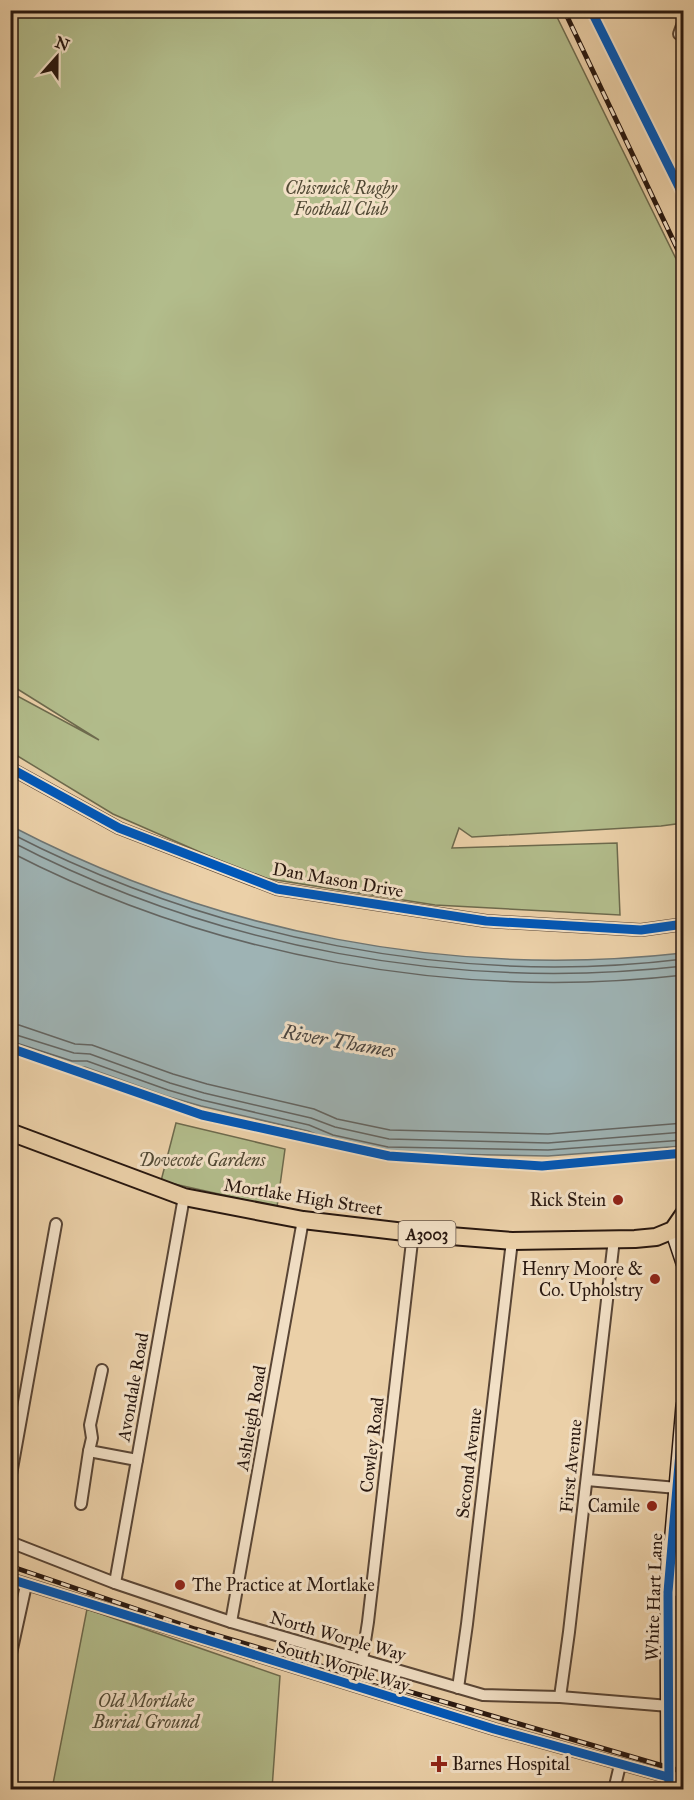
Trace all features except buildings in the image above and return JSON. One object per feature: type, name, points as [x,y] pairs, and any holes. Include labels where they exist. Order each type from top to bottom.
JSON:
[{"type":"main road","name":"Mortlake High Street","points":[[10,1132],[183,1197],[303,1220],[413,1233],[512,1241],[656,1237],[673,1230]]},
{"type":"main road","points":[[673,1230],[684,1214]]},
{"type":"street","points":[[679,34],[684,20]]},
{"type":"street","name":"Dan Mason Drive","points":[[10,768],[119,828],[277,889],[486,921],[641,930],[684,924]]},
{"type":"street","name":"Avondale Road","points":[[115,1582],[183,1197]]},
{"type":"street","name":"Ashleigh Road","points":[[231,1622],[303,1220]]},
{"type":"street","points":[[10,1480],[56,1224]]},
{"type":"street","points":[[673,1230],[684,1263]]},
{"type":"street","name":"Cowley Road","points":[[362,1660],[413,1233]]},
{"type":"street","name":"First Avenue","points":[[560,1697],[614,1239]]},
{"type":"street","name":"Second Avenue","points":[[458,1688],[468,1624],[512,1241]]},
{"type":"street","points":[[81,1504],[92,1438],[90,1425],[102,1370]]},
{"type":"street","name":"White Hart Lane","points":[[668,1784],[668,1700],[676,1591],[677,1488],[681,1466],[684,1406]]},
{"type":"street","points":[[89,1451],[137,1460]]},
{"type":"street","points":[[587,1480],[677,1488]]},
{"type":"street","name":"North Worple Way","points":[[10,1542],[115,1582],[231,1622],[483,1695],[668,1700],[684,1692]]},
{"type":"street","name":"South Worple Way","points":[[10,1579],[402,1701],[620,1765],[668,1784]]},
{"type":"street","points":[[10,1658],[26,1585]]},
{"type":"street","points":[[668,1741],[684,1746]]},
{"type":"street","points":[[614,1790],[620,1765]]},
{"type":"green space","name":"Chiswick Rugby Football Club","points":[[11,11],[554,11],[683,273],[683,823],[472,837],[459,828],[452,848],[617,843],[620,915],[435,905],[257,877],[113,814],[11,752],[10,692],[99,740],[11,685]]},
{"type":"green space","name":"Dovecote Gardens","points":[[176,1123],[285,1149],[277,1207],[161,1181]]},
{"type":"green space","name":"Old Mortlake Burial Ground","points":[[87,1609],[280,1676],[272,1789],[52,1789]]},
{"type":"water","name":"River Thames","points":[[11,826],[89,863],[170,895],[253,920],[338,939],[423,952],[510,959],[596,959],[683,953],[683,1146],[548,1156],[388,1153],[331,1140],[308,1131],[201,1106],[85,1067],[72,1067],[11,1046]]},
{"type":"railway","points":[[564,10],[684,263]]},
{"type":"railway","points":[[10,1566],[195,1629],[684,1772]]},
{"type":"cycle path","points":[[591,10],[684,197]]},
{"type":"cycle path","points":[[10,768],[119,828],[277,889],[486,921],[641,930],[684,924]]},
{"type":"cycle path","points":[[10,1048],[202,1115],[389,1156],[542,1166],[684,1153]]},
{"type":"cycle path","points":[[669,1790],[668,1592],[684,1406]]},
{"type":"cycle path","points":[[10,1579],[494,1729],[668,1777]]},
{"type":"place","name":"Rick Stein","points":[[618,1200]]},
{"type":"place","name":"Henry Moore & Co. Upholstry","points":[[655,1279]]},
{"type":"place","name":"Camile","points":[[652,1506]]},
{"type":"place","name":"The Practice at Mortlake","points":[[180,1585]]},
{"type":"place","name":"Barnes Hospital","points":[[439,1764]]}]
